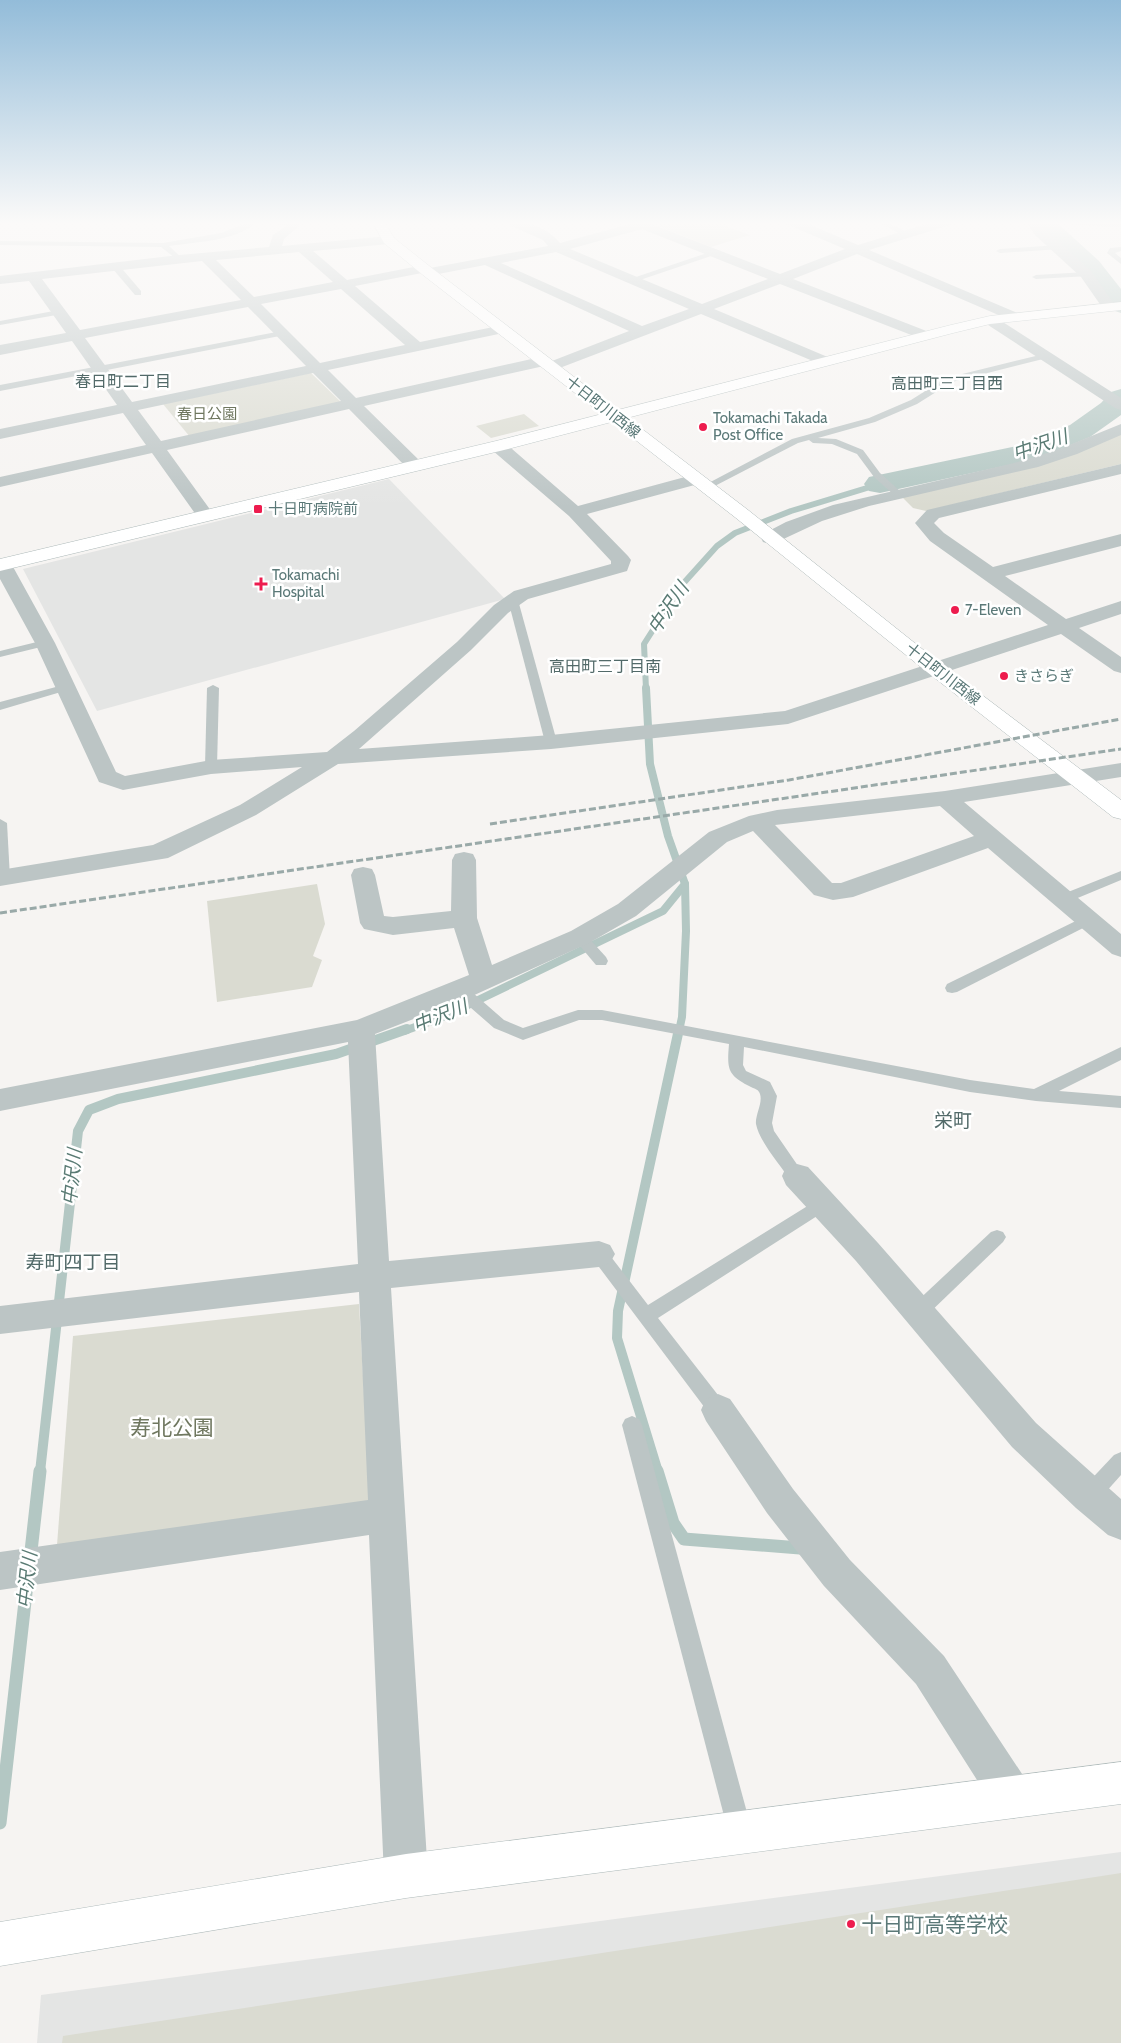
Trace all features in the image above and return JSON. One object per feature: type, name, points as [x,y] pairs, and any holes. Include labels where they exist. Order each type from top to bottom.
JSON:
[{"type":"street","points":[[62,316],[205,514]]},
{"type":"street","points":[[0,350],[177,316]]},
{"type":"street","points":[[265,316],[415,466]]},
{"type":"street","points":[[381,316],[417,347]]},
{"type":"street","name":"十日町川西線","points":[[486,316],[614,417],[742,514],[934,668],[1121,812]]},
{"type":"street","points":[[608,316],[642,332]]},
{"type":"street","points":[[0,482],[353,404],[548,364],[642,332],[681,316]]},
{"type":"street","points":[[721,316],[825,361]]},
{"type":"street","points":[[876,316],[924,335]]},
{"type":"street","points":[[1021,316],[990,320],[924,335],[498,446],[205,514],[1,565],[45,642],[107,776],[123,783],[211,767],[551,742],[788,717],[1121,607]]},
{"type":"street","points":[[990,320],[1115,401]]},
{"type":"street","points":[[0,434],[503,329]]},
{"type":"street","points":[[768,536],[795,524],[893,494],[963,480],[1054,456],[1121,429]]},
{"type":"street","points":[[2,878],[159,852],[248,810],[333,758],[362,736],[464,646],[484,624],[521,595],[620,567],[621,560],[575,512],[498,446]]},
{"type":"street","points":[[916,514],[933,514],[1121,469]]},
{"type":"street","points":[[575,512],[701,483]]},
{"type":"street","points":[[893,494],[916,514],[937,537],[1121,667]]},
{"type":"street","points":[[990,574],[1121,540]]},
{"type":"street","points":[[0,1100],[361,1030],[580,938],[627,910],[718,837],[757,821],[776,817],[945,798],[1121,770]]},
{"type":"street","points":[[945,798],[1121,948]]},
{"type":"street","points":[[757,821],[823,889],[833,892],[844,891],[992,838]]},
{"type":"street","points":[[464,860],[464,918],[482,979]]},
{"type":"street","points":[[363,875],[373,923],[393,926],[464,918]]},
{"type":"street","points":[[361,1030],[406,1876]]},
{"type":"street","points":[[797,1176],[867,1252],[1024,1435],[1089,1496],[1121,1522]]},
{"type":"street","points":[[0,1320],[374,1276],[599,1254]]},
{"type":"street","points":[[718,1410],[780,1501],[837,1573],[930,1670],[1013,1798]]},
{"type":"street","points":[[0,1571],[386,1515]]},
{"type":"street","points":[[0,1944],[406,1876],[1121,1783]]},
{"type":"lane","points":[[0,323],[36,316]]},
{"type":"lane","points":[[0,388],[282,333]]},
{"type":"lane","points":[[701,483],[802,440],[872,420],[914,402],[949,380],[1044,356]]},
{"type":"lane","points":[[802,440],[833,441],[860,452],[893,494]]},
{"type":"lane","points":[[514,600],[551,742]]},
{"type":"lane","points":[[0,654],[45,642]]},
{"type":"lane","points":[[0,706],[67,687]]},
{"type":"lane","points":[[211,767],[213,688]]},
{"type":"lane","points":[[0,823],[2,878]]},
{"type":"lane","points":[[1063,898],[1121,875]]},
{"type":"lane","points":[[952,988],[1088,920]]},
{"type":"lane","points":[[580,938],[601,960]]},
{"type":"lane","points":[[460,990],[499,1024],[523,1034],[578,1015],[602,1014],[970,1086],[1036,1095],[1121,1102]]},
{"type":"lane","points":[[737,1040],[735,1066],[741,1075],[764,1086],[769,1096],[764,1123],[767,1133],[797,1176]]},
{"type":"lane","points":[[1036,1095],[1121,1053]]},
{"type":"lane","points":[[646,1316],[822,1204]]},
{"type":"lane","points":[[918,1312],[997,1237]]},
{"type":"lane","points":[[599,1254],[718,1410]]},
{"type":"lane","points":[[632,1425],[740,1833]]},
{"type":"lane","points":[[1089,1496],[1121,1461]]},
{"type":"shaded area","name":"Tokamachi Hospital","points":[[389,479],[505,599],[97,711],[23,569]]},
{"type":"shaded area","name":"十日町高等学校","points":[[1121,1852],[1121,2043],[37,2043],[41,1995]]},
{"type":"green space","name":"春日公園","points":[[311,373],[342,403],[190,437],[163,404]]},
{"type":"green space","points":[[524,414],[539,426],[491,438],[476,426]]},
{"type":"green space","points":[[1121,433],[1121,464],[926,511],[913,508],[903,498],[907,494]]},
{"type":"green space","points":[[317,884],[325,924],[313,956],[322,960],[312,987],[217,1002],[207,901]]},
{"type":"green space","name":"寿北公園","points":[[359,1304],[370,1502],[57,1545],[73,1336]]},
{"type":"green space","name":"十日町高等学校","points":[[1121,1873],[1121,2043],[62,2043],[63,2036]]},
{"type":"waterway","name":"中沢川","points":[[880,484],[1026,453],[1080,431],[1111,409],[1121,398]]},
{"type":"waterway","name":"中沢川","points":[[646,689],[644,644],[681,586],[717,546],[735,533],[791,511],[880,484]]},
{"type":"waterway","name":"中沢川","points":[[646,688],[650,764],[668,836],[685,884]]},
{"type":"waterway","name":"中沢川","points":[[404,1031],[443,1017],[663,911],[685,884]]},
{"type":"waterway","points":[[679,1031],[682,1017],[686,931],[685,884]]},
{"type":"waterway","name":"中沢川","points":[[40,1472],[78,1131],[89,1110],[118,1099],[336,1054],[407,1029]]},
{"type":"waterway","points":[[658,1472],[617,1338],[618,1311],[679,1029]]},
{"type":"waterway","name":"中沢川","points":[[30,1560],[40,1471]]},
{"type":"waterway","points":[[657,1471],[673,1523],[684,1539],[800,1548]]},
{"type":"waterway","name":"中沢川","points":[[0,1823],[28,1575]]},
{"type":"railway","points":[[490,824],[789,780],[1121,719]]},
{"type":"railway","points":[[0,913],[1121,749]]},
{"type":"place","name":"Tokamachi Takada Post Office","points":[[703,427]]},
{"type":"place","name":"十日町病院前","points":[[258,509]]},
{"type":"place","name":"Tokamachi Hospital","points":[[261,584]]},
{"type":"place","name":"7-Eleven","points":[[955,610]]},
{"type":"place","name":"きさらぎ","points":[[1004,676]]},
{"type":"place","name":"十日町高等学校","points":[[851,1924]]},
{"type":"district","name":"春日町二丁目","points":[[123,381]]},
{"type":"district","name":"高田町三丁目西","points":[[947,383]]},
{"type":"district","name":"高田町三丁目南","points":[[605,666]]},
{"type":"district","name":"栄町","points":[[953,1120]]},
{"type":"district","name":"寿町四丁目","points":[[73,1262]]}]
